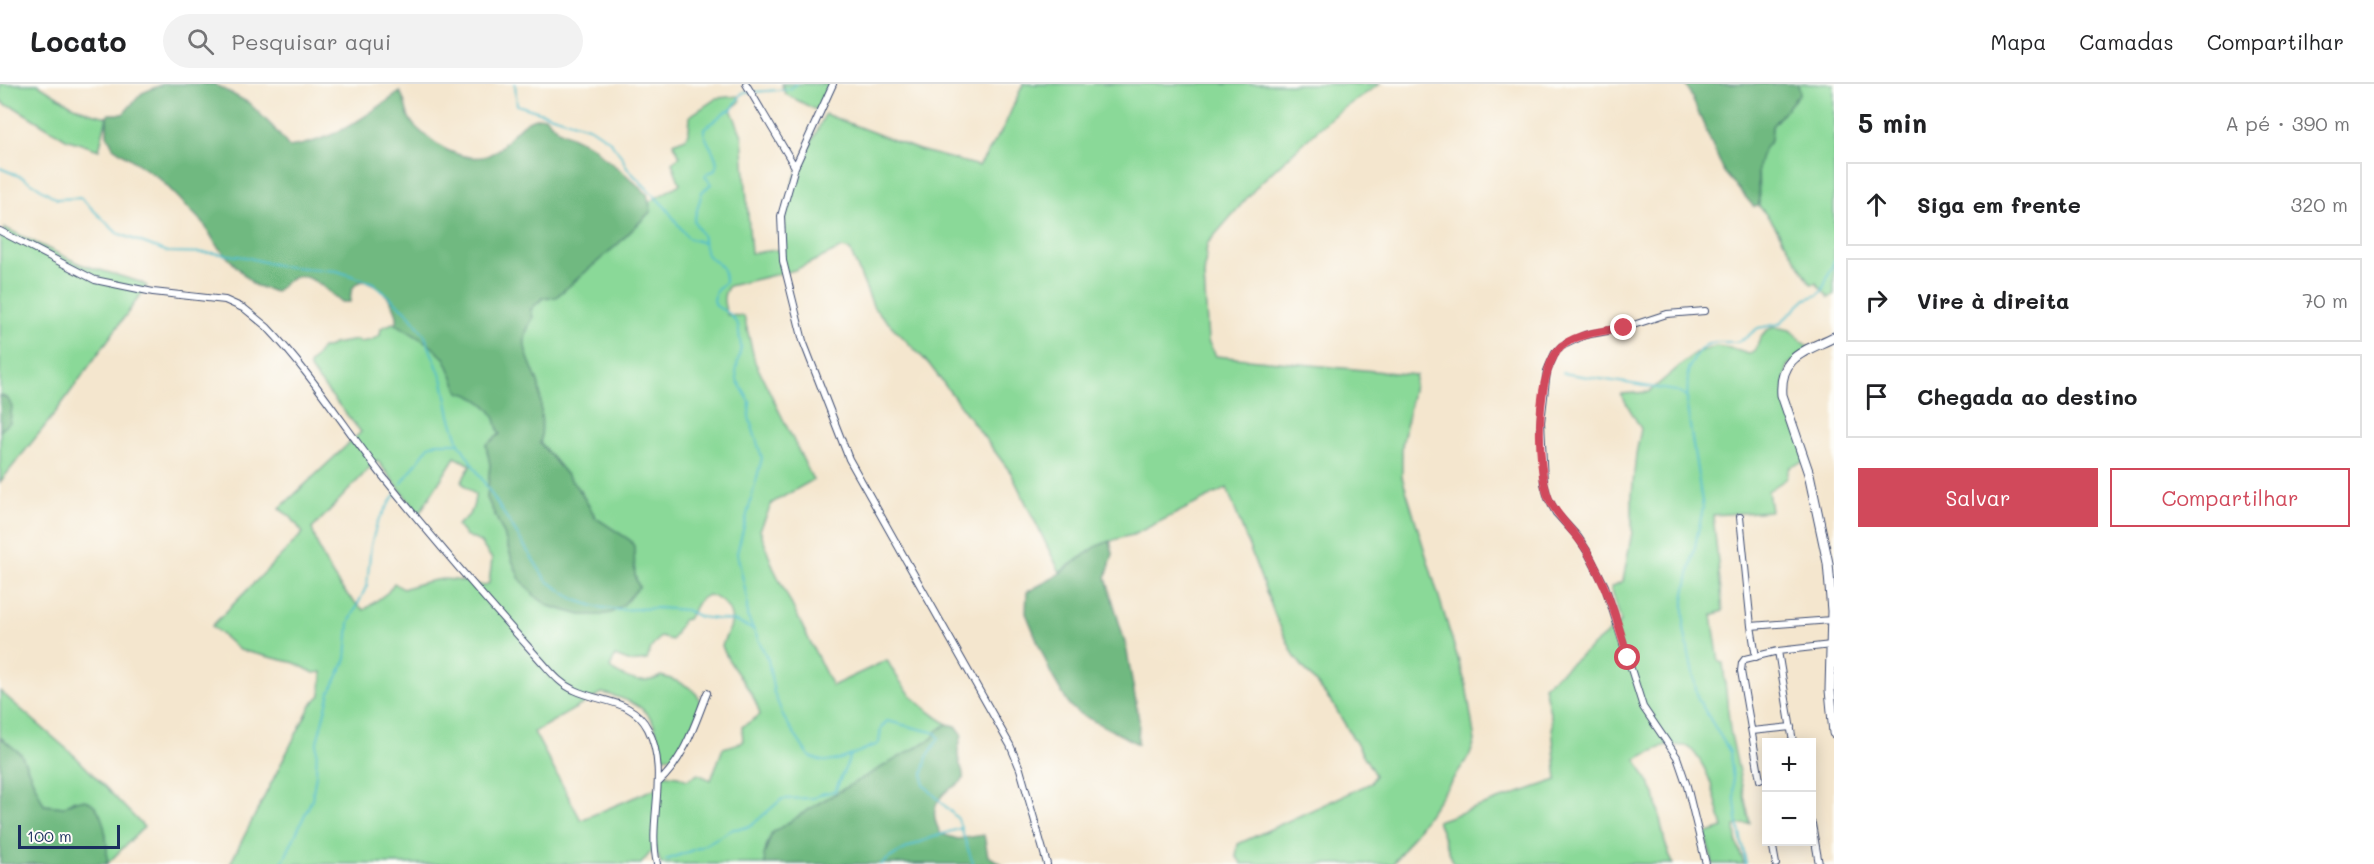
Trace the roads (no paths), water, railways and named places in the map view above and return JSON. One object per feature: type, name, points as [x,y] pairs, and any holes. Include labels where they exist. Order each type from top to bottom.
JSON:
[{"type":"street","points":[[746,84],[795,167]]},
{"type":"street","points":[[833,84],[795,167],[783,203],[780,229],[783,261],[803,341],[849,459],[1010,745],[1020,769],[1047,864]]},
{"type":"street","points":[[0,231],[95,280],[153,292],[225,300],[245,309],[267,327],[381,474],[460,570],[555,677],[572,689],[618,703],[640,717],[649,731],[657,761],[659,782],[654,840],[657,864]]},
{"type":"street","points":[[1705,311],[1667,314],[1624,328],[1585,335],[1562,346],[1555,354],[1547,371],[1541,422],[1544,483],[1548,498],[1556,513],[1578,537],[1605,586],[1643,707],[1677,757],[1687,786],[1706,864]]},
{"type":"street","points":[[1834,337],[1794,357],[1782,373],[1782,395],[1809,474],[1828,563],[1832,620],[1830,690],[1834,733]]},
{"type":"street","points":[[1740,517],[1756,657]]},
{"type":"street","points":[[1751,626],[1832,620]]},
{"type":"street","points":[[1760,780],[1741,671],[1742,663],[1746,659],[1778,651],[1831,645]]},
{"type":"street","points":[[1778,651],[1792,738]]},
{"type":"street","points":[[659,782],[670,772],[693,731],[707,693]]},
{"type":"street","points":[[1752,732],[1791,727]]},
{"type":"street","points":[[1773,846],[1776,864]]},
{"type":"street","points":[[1816,846],[1819,864]]},
{"type":"waterway","points":[[515,84],[517,105],[591,128],[609,140],[627,168],[666,208],[688,238],[704,243]]},
{"type":"waterway","points":[[796,84],[790,89],[742,93],[732,109],[704,129],[717,165],[714,171],[705,176],[711,184],[702,192],[694,221],[702,235],[707,255],[724,272],[725,282],[716,291],[714,300],[716,306],[730,314],[738,325],[741,347],[736,370],[737,380],[750,402],[749,417],[762,458],[737,553],[747,598],[747,616],[768,660],[774,693],[784,718],[808,755],[825,761],[834,761],[876,745],[879,743],[881,728],[887,721],[936,733],[939,738],[927,757],[923,774],[924,785],[958,819],[973,864]]},
{"type":"waterway","points":[[0,168],[24,178],[57,199],[81,198],[117,233],[168,252],[213,253],[245,257],[280,266],[337,271],[373,283],[406,311],[424,334],[443,381],[450,416],[459,443],[546,580],[575,600],[597,607],[619,610],[659,608],[686,610],[700,617],[734,621],[752,629]]},
{"type":"waterway","points":[[1746,864],[1737,819],[1730,752],[1698,699],[1684,629],[1684,598],[1703,508],[1687,407],[1688,369],[1699,351],[1706,345],[1716,342],[1736,342],[1758,328],[1779,324],[1806,299],[1822,291],[1834,261]]},
{"type":"waterway","points":[[1563,373],[1676,391],[1687,397]]},
{"type":"waterway","points":[[402,483],[429,446],[437,443],[459,443]]},
{"type":"waterway","points":[[282,864],[312,799],[316,774],[317,742],[330,692],[346,659],[349,623],[367,585],[371,545],[377,523],[395,494]]},
{"type":"waterway","points":[[666,860],[701,847],[733,829],[752,825],[782,799],[814,798],[835,791],[851,755]]},
{"type":"waterway","points":[[881,864],[920,842],[962,828]]}]
